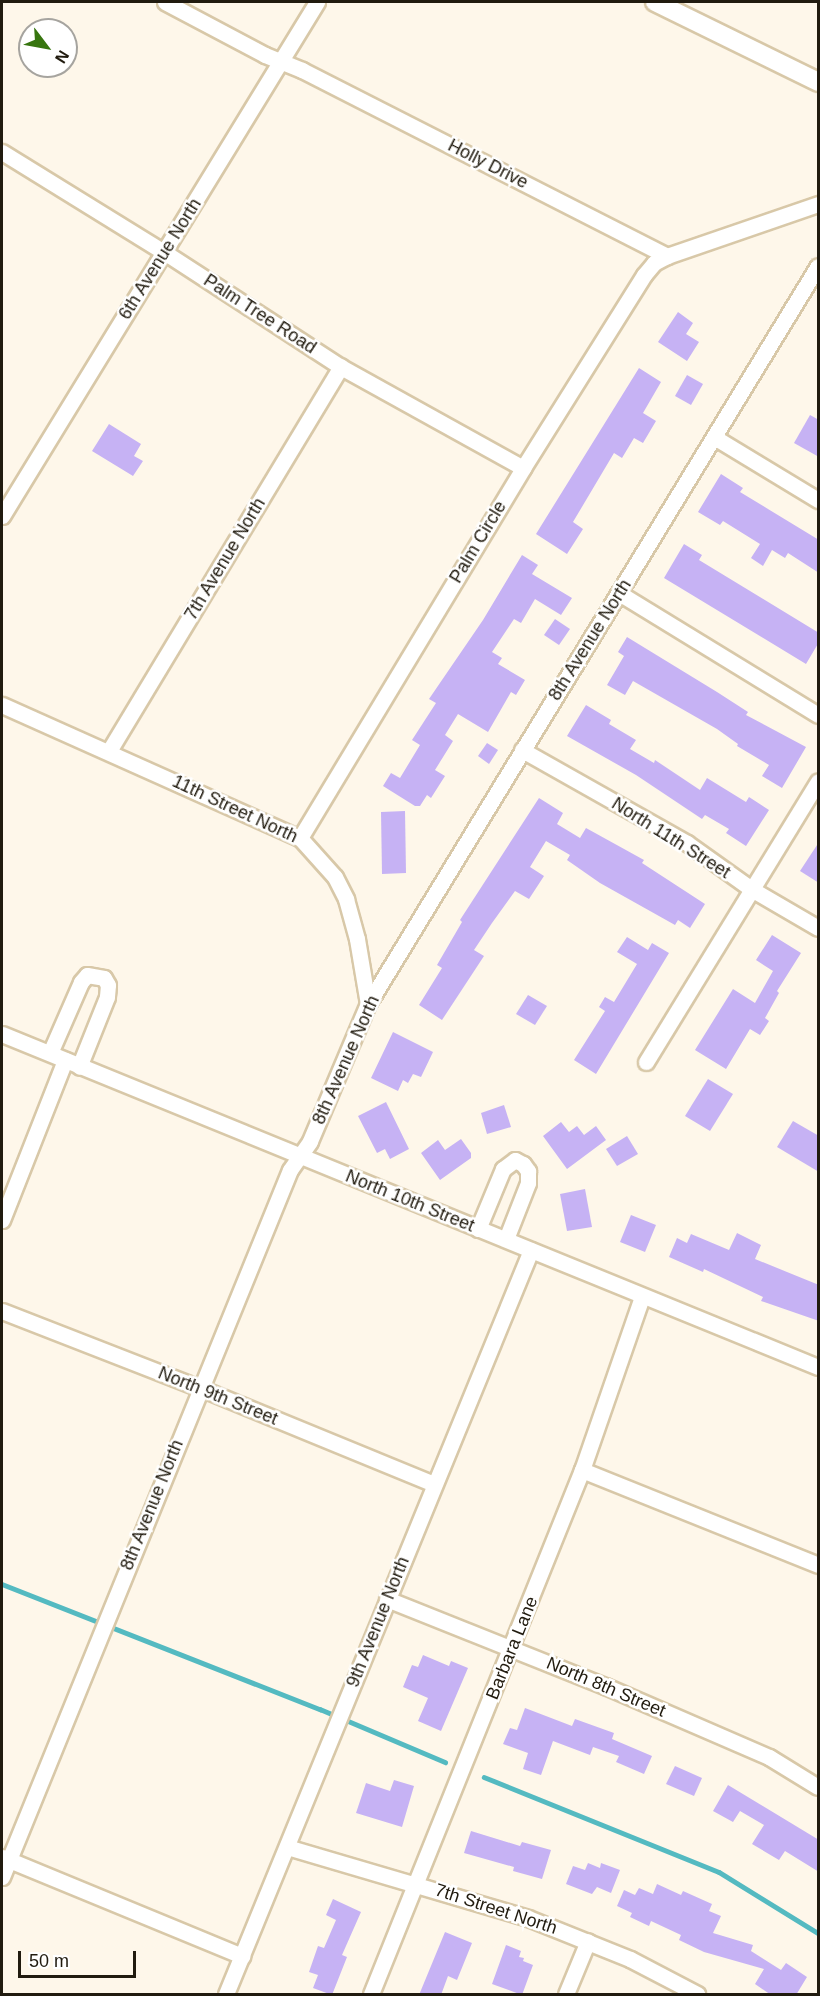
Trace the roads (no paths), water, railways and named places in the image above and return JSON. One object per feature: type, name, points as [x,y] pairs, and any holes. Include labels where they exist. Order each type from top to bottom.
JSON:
[{"type":"street","name":"Holly Drive","points":[[165,2],[255,50],[282,61],[667,256]]},
{"type":"street","name":"6th Avenue North","points":[[2,516],[317,2]]},
{"type":"street","points":[[660,3],[819,82]]},
{"type":"street","name":"Palm Tree Road","points":[[2,152],[164,252],[342,367],[523,468]]},
{"type":"street","points":[[667,256],[819,204]]},
{"type":"street","name":"Palm Circle","points":[[300,838],[523,468],[644,275],[654,263],[667,256]]},
{"type":"street","name":"8th Avenue North","points":[[2,1878],[5,1859],[290,1170],[310,1141],[368,1004],[714,437],[816,276]]},
{"type":"street","name":"7th Avenue North","points":[[109,751],[342,367]]},
{"type":"street","points":[[714,437],[819,500]]},
{"type":"street","points":[[619,593],[819,715]]},
{"type":"street","name":"11th Street North","points":[[2,705],[300,838],[335,877],[346,899],[357,939],[368,1004]]},
{"type":"street","name":"North 11th Street","points":[[522,750],[687,843],[753,890],[819,928]]},
{"type":"street","points":[[646,1062],[819,781]]},
{"type":"street","points":[[50,1053],[81,982],[87,975],[104,978],[108,985],[107,997],[79,1067]]},
{"type":"street","name":"North 10th Street","points":[[2,1034],[506,1239],[642,1297],[819,1367]]},
{"type":"street","points":[[2,1220],[65,1060]]},
{"type":"street","points":[[478,1228],[503,1169],[515,1160],[524,1164],[528,1171],[528,1183],[506,1239]]},
{"type":"street","name":"9th Avenue North","points":[[226,1995],[531,1250]]},
{"type":"street","name":"Barbara Lane","points":[[371,1995],[512,1649],[582,1470],[642,1297]]},
{"type":"street","name":"North 9th Street","points":[[2,1311],[200,1388],[434,1484]]},
{"type":"street","points":[[582,1470],[819,1565]]},
{"type":"street","name":"North 8th Street","points":[[387,1599],[605,1686],[769,1757],[819,1787]]},
{"type":"street","name":"7th Street North","points":[[287,1847],[416,1883],[528,1918],[630,1959],[697,1995]]},
{"type":"street","points":[[5,1859],[242,1956]]},
{"type":"street","points":[[566,1995],[588,1941]]},
{"type":"waterway","points":[[2,1584],[320,1709],[445,1762]]},
{"type":"waterway","points":[[484,1777],[719,1872],[818,1933]]}]
